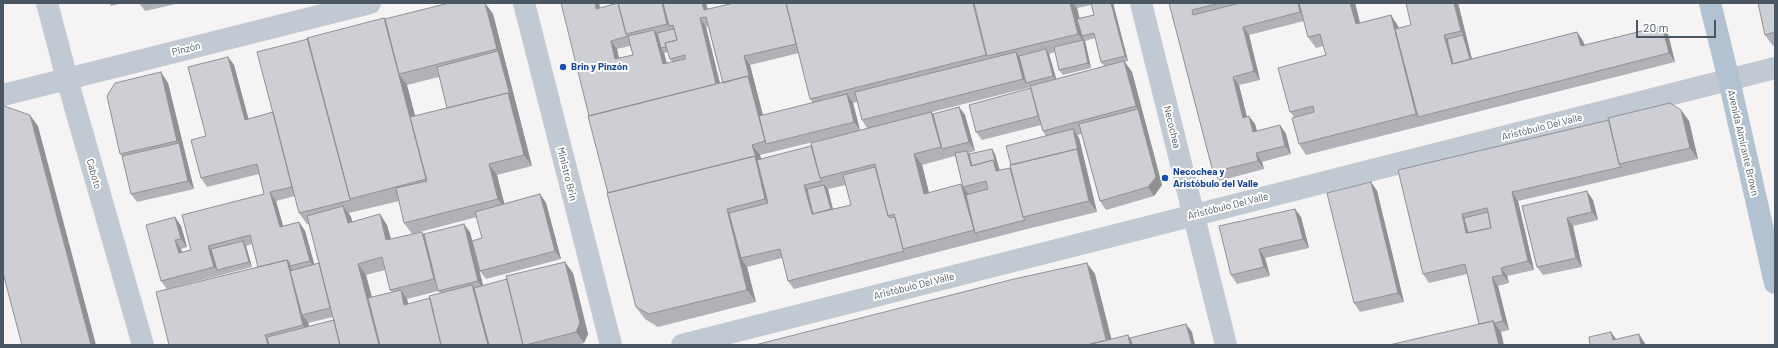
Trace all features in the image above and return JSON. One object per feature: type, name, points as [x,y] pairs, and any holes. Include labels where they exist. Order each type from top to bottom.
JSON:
[{"type":"main road","name":"Avenida Almirante Brown","points":[[1710,3],[1775,283]]},
{"type":"street","name":"Caboto","points":[[47,3],[67,79],[143,345]]},
{"type":"street","name":"Pinzón","points":[[3,94],[370,3]]},
{"type":"street","name":"Ministro Brin","points":[[524,3],[611,345]]},
{"type":"street","name":"Necochea","points":[[1141,3],[1226,345]]},
{"type":"street","name":"Aristóbulo Del Valle","points":[[682,345],[1775,68]]},
{"type":"building","points":[[449,3],[485,3],[497,49],[399,74],[385,19]]},
{"type":"building","points":[[561,3],[595,3],[596,9],[618,3],[626,34],[628,36],[654,30],[663,64],[685,59],[685,55],[670,59],[665,43],[677,40],[673,25],[669,26],[663,3],[702,3],[704,10],[734,3],[786,3],[796,44],[744,56],[750,79],[748,76],[723,83],[706,17],[700,18],[716,84],[589,116]],"holes":[[[628,36],[633,55],[615,59],[611,41]]]},
{"type":"building","points":[[618,3],[662,3],[667,24],[626,34]]},
{"type":"building","points":[[786,3],[973,3],[986,55],[810,99]]},
{"type":"building","points":[[974,3],[1070,3],[1078,34],[987,56]]},
{"type":"building","points":[[1091,3],[1111,3],[1125,56],[1101,62],[1094,33],[1082,36],[1077,19],[1094,15]]},
{"type":"building","points":[[1169,3],[1220,3],[1192,10],[1193,15],[1240,3],[1298,3],[1300,12],[1243,27],[1254,71],[1233,77],[1243,118],[1249,116],[1253,132],[1280,125],[1285,146],[1256,153],[1258,161],[1213,172]]},
{"type":"building","points":[[1299,3],[1350,3],[1356,24],[1391,15],[1416,114],[1299,144],[1292,118],[1314,112],[1313,106],[1290,112],[1278,68],[1326,55],[1320,34],[1308,37]]},
{"type":"building","points":[[1406,3],[1454,3],[1461,31],[1444,35],[1452,64],[1577,32],[1581,46],[1662,26],[1669,53],[1418,117],[1395,29],[1411,25]]},
{"type":"building","points":[[1758,3],[1775,3],[1775,32],[1765,35]]},
{"type":"building","points":[[384,18],[426,179],[350,199],[307,38]]},
{"type":"building","points":[[674,29],[677,40],[665,43],[666,47],[661,48],[657,33]]},
{"type":"building","points":[[1463,35],[1470,59],[1453,64],[1447,39]]},
{"type":"building","points":[[308,39],[351,200],[299,213],[257,52]]},
{"type":"building","points":[[1083,40],[1088,63],[1059,70],[1054,47]]},
{"type":"building","points":[[1046,49],[1053,76],[1026,83],[1019,56]]},
{"type":"building","points":[[498,51],[510,95],[508,93],[447,108],[437,67]]},
{"type":"building","points":[[1016,52],[1023,79],[862,120],[855,92]]},
{"type":"building","points":[[228,57],[245,120],[273,112],[292,187],[270,192],[280,227],[299,222],[310,261],[290,266],[287,260],[258,267],[250,235],[208,246],[214,267],[161,281],[146,225],[175,217],[181,239],[175,240],[179,253],[191,250],[182,215],[264,194],[257,164],[201,178],[191,140],[206,136],[188,67]]},
{"type":"building","points":[[1124,61],[1136,106],[1043,131],[1030,86]]},
{"type":"building","points":[[161,72],[177,141],[120,154],[107,96],[115,83]]},
{"type":"building","points":[[748,76],[765,141],[752,145],[756,157],[755,156],[608,193],[588,116]]},
{"type":"building","points":[[1031,88],[1038,116],[976,132],[969,105]]},
{"type":"building","points":[[508,93],[524,155],[489,164],[498,199],[404,223],[396,188],[427,181],[410,117]]},
{"type":"building","points":[[847,94],[854,122],[766,144],[759,116]]},
{"type":"building","points":[[1670,103],[1681,110],[1690,148],[1619,164],[1608,118]]},
{"type":"building","points":[[3,106],[30,115],[91,345],[22,345],[3,273]]},
{"type":"building","points":[[959,107],[969,142],[942,149],[933,114]]},
{"type":"building","points":[[1138,109],[1156,177],[1148,187],[1100,201],[1079,124]]},
{"type":"building","points":[[931,112],[941,147],[914,154],[924,194],[961,184],[974,230],[903,249],[894,214],[888,216],[875,164],[820,178],[811,143]]},
{"type":"building","points":[[1609,120],[1621,167],[1512,192],[1528,261],[1501,268],[1503,275],[1492,277],[1503,321],[1495,323],[1493,321],[1479,324],[1465,264],[1423,274],[1398,170]],"holes":[[[1487,208],[1491,228],[1466,233],[1462,214]]]},
{"type":"building","points":[[1073,129],[1078,151],[1077,149],[1011,165],[1006,146]]},
{"type":"building","points":[[179,143],[188,181],[131,194],[122,156]]},
{"type":"building","points":[[811,146],[822,181],[804,185],[812,214],[851,205],[843,175],[875,167],[888,216],[890,218],[895,217],[904,251],[788,281],[780,249],[741,258],[729,213],[768,203],[757,160]]},
{"type":"building","points":[[992,149],[996,164],[993,160],[972,166],[969,154]]},
{"type":"building","points":[[1077,149],[1089,201],[1023,217],[1010,165]]},
{"type":"building","points":[[967,151],[971,166],[993,160],[996,171],[1010,168],[1025,220],[975,233],[966,195],[988,189],[986,181],[963,187],[955,153]]},
{"type":"building","points":[[755,156],[765,199],[727,209],[747,290],[649,314],[636,307],[607,193]]},
{"type":"building","points":[[1371,182],[1398,293],[1354,303],[1327,193]]},
{"type":"building","points":[[824,185],[831,209],[813,214],[807,189]]},
{"type":"building","points":[[1587,191],[1592,212],[1567,218],[1576,258],[1537,267],[1522,206]]},
{"type":"building","points":[[540,194],[555,251],[480,271],[472,241],[482,238],[475,212]]},
{"type":"building","points":[[343,206],[348,223],[380,214],[386,240],[422,232],[434,279],[390,290],[382,257],[358,264],[379,345],[340,345],[307,216]]},
{"type":"building","points":[[1295,209],[1303,239],[1259,249],[1264,267],[1231,275],[1219,226]]},
{"type":"building","points":[[1488,212],[1491,228],[1468,233],[1464,218]]},
{"type":"building","points":[[464,224],[478,281],[438,291],[424,234]]},
{"type":"building","points":[[243,241],[249,262],[217,270],[211,249]]},
{"type":"building","points":[[287,260],[303,325],[265,335],[268,345],[169,345],[156,292]]},
{"type":"building","points":[[565,262],[580,323],[576,332],[523,345],[506,276]]},
{"type":"building","points":[[319,263],[330,308],[302,315],[290,271]]},
{"type":"building","points":[[1087,263],[1106,340],[1087,345],[755,345],[1014,279]]},
{"type":"building","points":[[507,279],[523,345],[489,345],[474,288]]},
{"type":"building","points":[[472,285],[488,345],[441,345],[429,296]]},
{"type":"building","points":[[401,290],[404,305],[430,298],[441,345],[380,345],[368,298]]},
{"type":"building","points":[[334,320],[340,345],[269,345],[267,337]]},
{"type":"building","points":[[1493,321],[1499,345],[1389,345]]},
{"type":"building","points":[[1186,324],[1192,345],[1132,345],[1130,338]]},
{"type":"building","points":[[1611,332],[1613,340],[1639,334],[1641,345],[1590,345],[1589,337]]},
{"type":"building","points":[[1128,335],[1130,345],[1087,345]]},
{"type":"place","name":"Brin y Pinzón","points":[[563,67]]},
{"type":"place","name":"Necochea y Aristóbulo del Valle","points":[[1165,178]]}]
